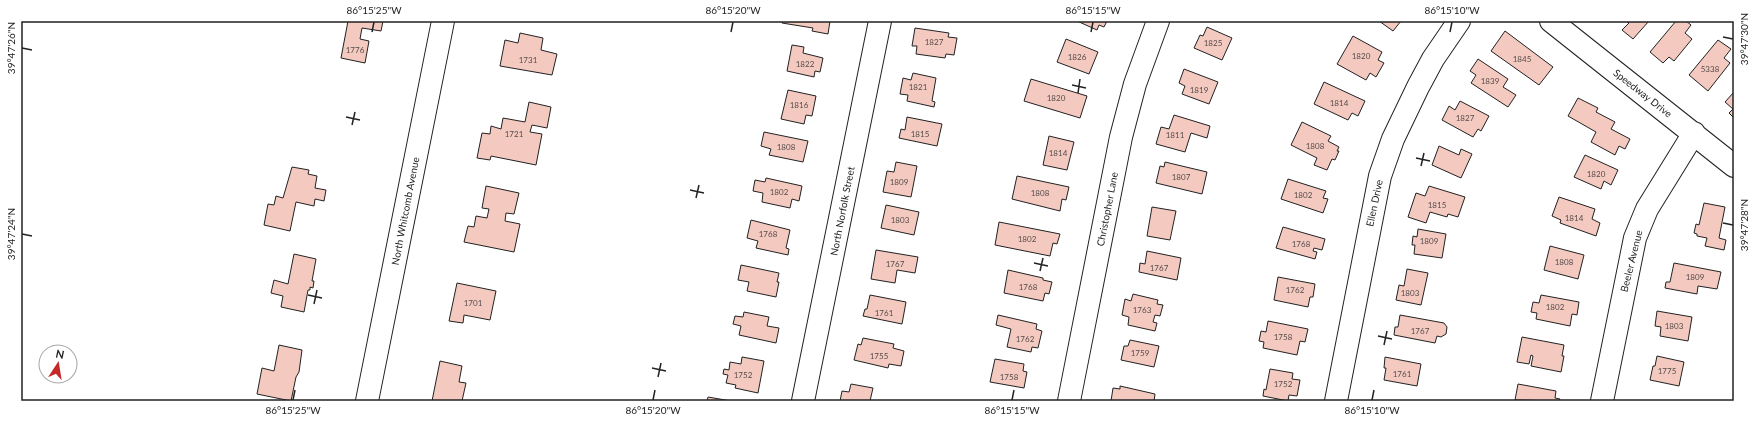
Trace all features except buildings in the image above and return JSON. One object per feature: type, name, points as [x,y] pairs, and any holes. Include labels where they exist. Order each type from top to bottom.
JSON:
[{"type":"street","name":"North Whitcomb Avenue","points":[[367,401],[443,21]]},
{"type":"street","name":"North Norfolk Street","points":[[803,401],[880,21]]},
{"type":"street","name":"Christopher Lane","points":[[1069,401],[1121,137],[1135,84],[1158,21]]},
{"type":"street","name":"Ellen Drive","points":[[1336,401],[1380,176],[1394,139],[1418,87],[1433,59],[1459,21]]},
{"type":"street","name":"Speedway Drive","points":[[1551,21],[1734,166]]},
{"type":"street","name":"Beeler Avenue","points":[[1602,401],[1635,238],[1647,209],[1694,133]]}]
